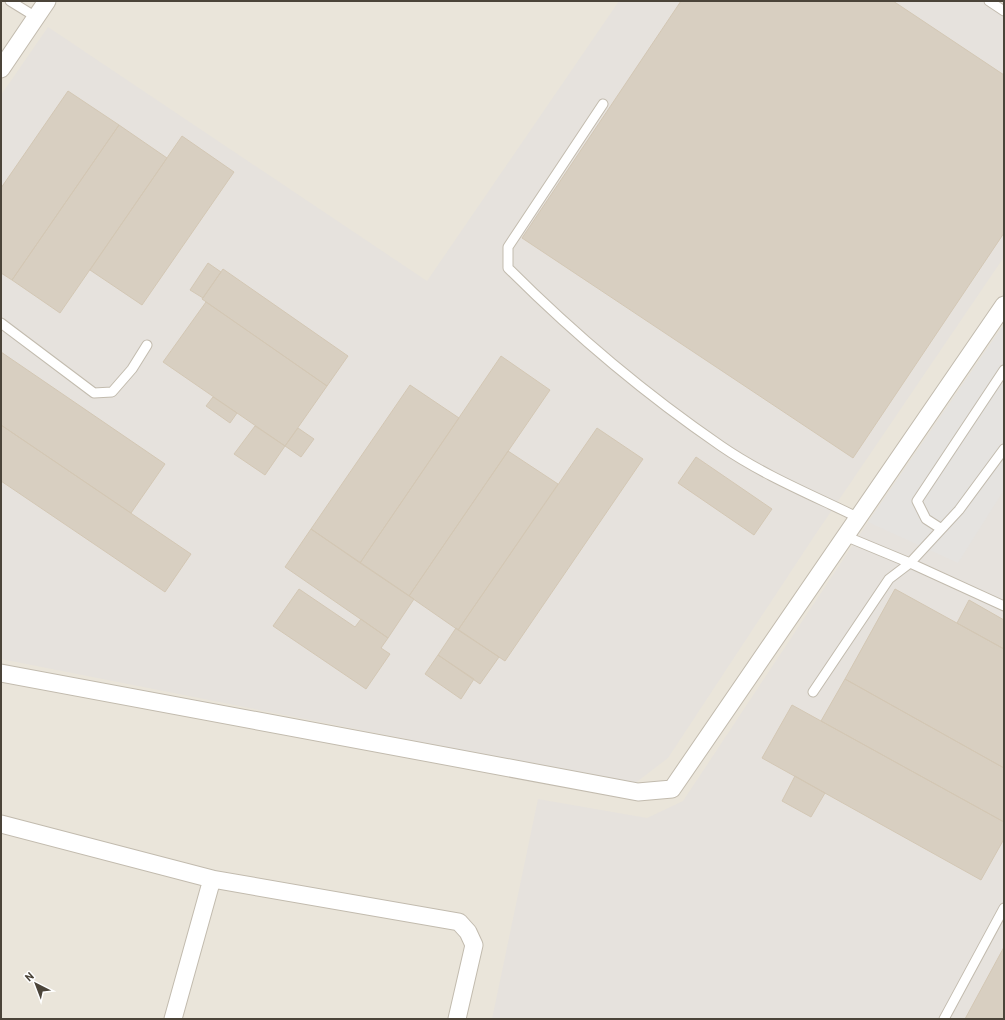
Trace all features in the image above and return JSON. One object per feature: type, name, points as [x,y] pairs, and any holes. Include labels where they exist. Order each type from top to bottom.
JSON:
[{"type":"street","points":[[1,68],[47,1]]},
{"type":"street","points":[[1,673],[638,792],[672,789],[1004,305]]},
{"type":"street","points":[[1,824],[212,879],[459,922],[468,932],[474,945],[457,1019]]},
{"type":"street","points":[[173,1019],[212,879]]},
{"type":"lane","points":[[10,1],[36,17]]},
{"type":"lane","points":[[989,1],[1004,12]]},
{"type":"lane","points":[[603,104],[508,247],[508,268],[545,305],[625,374],[722,447],[808,494],[858,518]]},
{"type":"lane","points":[[1,323],[94,393],[112,392],[132,369],[147,345]]},
{"type":"lane","points":[[940,528],[926,519],[917,501],[1004,370]]},
{"type":"lane","points":[[813,692],[889,579],[910,563],[940,528],[959,510],[1004,449]]},
{"type":"lane","points":[[845,536],[910,563],[1004,606]]},
{"type":"lane","points":[[944,1019],[1004,908]]},
{"type":"shaded area","points":[[1,1],[1004,1],[1004,1019],[1,1019]]},
{"type":"shaded area","points":[[619,1],[1004,1],[1004,257],[813,538],[668,758],[634,784],[1,659],[1,95],[48,27],[427,281]]},
{"type":"shaded area","points":[[1004,324],[1004,1019],[492,1019],[538,799],[647,818],[683,801],[868,522]]},
{"type":"shaded area","points":[[1004,324],[1004,490],[958,563],[868,522]]},
{"type":"building","points":[[681,1],[893,1],[1004,75],[1004,233],[853,458],[522,238]]},
{"type":"building","points":[[68,91],[119,125],[12,280],[1,273],[1,188]]},
{"type":"building","points":[[119,125],[167,158],[60,313],[12,280]]},
{"type":"building","points":[[182,136],[234,172],[142,305],[90,270]]},
{"type":"building","points":[[208,263],[221,272],[203,298],[190,290]]},
{"type":"building","points":[[223,269],[348,356],[327,386],[202,299]]},
{"type":"building","points":[[206,302],[327,386],[285,446],[163,362]]},
{"type":"building","points":[[1,352],[165,464],[131,513],[1,425]]},
{"type":"building","points":[[501,356],[550,390],[409,596],[360,563]]},
{"type":"building","points":[[410,385],[459,418],[360,563],[311,529]]},
{"type":"building","points":[[213,397],[237,413],[230,423],[206,406]]},
{"type":"building","points":[[1,425],[191,554],[165,592],[1,481]]},
{"type":"building","points":[[255,426],[285,446],[265,475],[234,454]]},
{"type":"building","points":[[298,428],[314,439],[301,457],[285,446]]},
{"type":"building","points":[[597,428],[643,459],[505,661],[458,630]]},
{"type":"building","points":[[508,451],[558,484],[458,630],[409,596]]},
{"type":"building","points":[[696,457],[772,509],[754,535],[678,483]]},
{"type":"building","points":[[311,529],[414,599],[388,638],[285,567]]},
{"type":"building","points":[[299,589],[355,627],[361,619],[388,638],[381,648],[390,654],[366,689],[273,626]]},
{"type":"building","points":[[895,589],[1004,649],[1004,768],[845,679]]},
{"type":"building","points":[[969,600],[1004,620],[1004,649],[957,623]]},
{"type":"building","points":[[456,628],[499,657],[480,684],[438,655]]},
{"type":"building","points":[[438,655],[474,679],[461,699],[425,674]]},
{"type":"building","points":[[845,679],[1004,768],[1004,822],[821,721]]},
{"type":"building","points":[[792,705],[1004,822],[1004,839],[981,880],[762,758]]},
{"type":"building","points":[[795,776],[825,793],[811,817],[782,801]]},
{"type":"building","points":[[1004,947],[1004,1019],[965,1019]]}]
